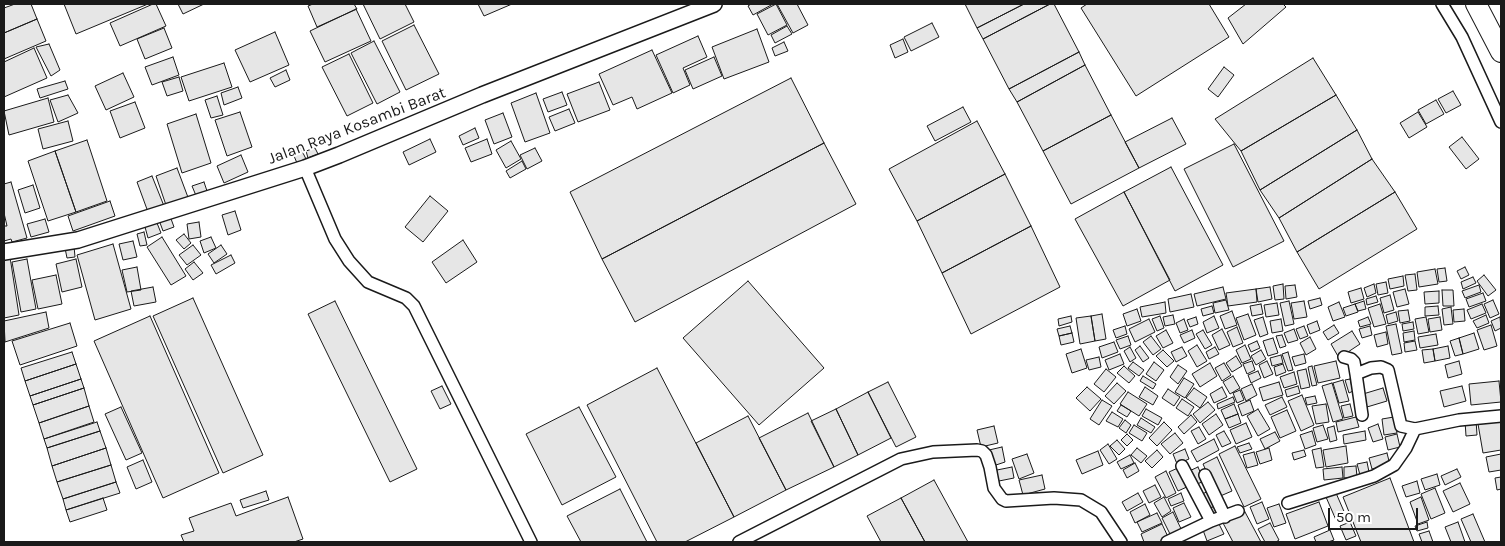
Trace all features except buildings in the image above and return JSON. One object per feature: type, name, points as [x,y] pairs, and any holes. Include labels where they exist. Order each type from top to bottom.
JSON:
[{"type":"highway","points":[[1476,4],[1501,52]]},
{"type":"main road","name":"Jalan Raya Kosambi Barat","points":[[4,252],[78,240],[305,168],[339,156],[482,95],[714,4]]},
{"type":"street","points":[[1442,4],[1462,37],[1501,122]]},
{"type":"street","points":[[305,168],[335,239],[349,262],[368,282],[406,298],[414,306],[531,542]]},
{"type":"street","points":[[1344,358],[1351,359],[1354,362],[1362,415]]},
{"type":"street","points":[[1356,374],[1371,368],[1381,367],[1388,370],[1401,426],[1415,429],[1458,420],[1501,416]]},
{"type":"street","points":[[1288,503],[1374,476],[1394,465],[1406,448],[1415,429]]},
{"type":"street","points":[[739,542],[902,459],[933,452],[971,450],[982,451],[986,455],[994,488],[1002,499],[1006,501],[1054,498],[1080,500],[1101,512],[1121,542]]},
{"type":"street","points":[[1182,466],[1211,521]]},
{"type":"street","points":[[1205,475],[1225,517]]},
{"type":"street","points":[[1167,542],[1211,521],[1238,511]]}]
